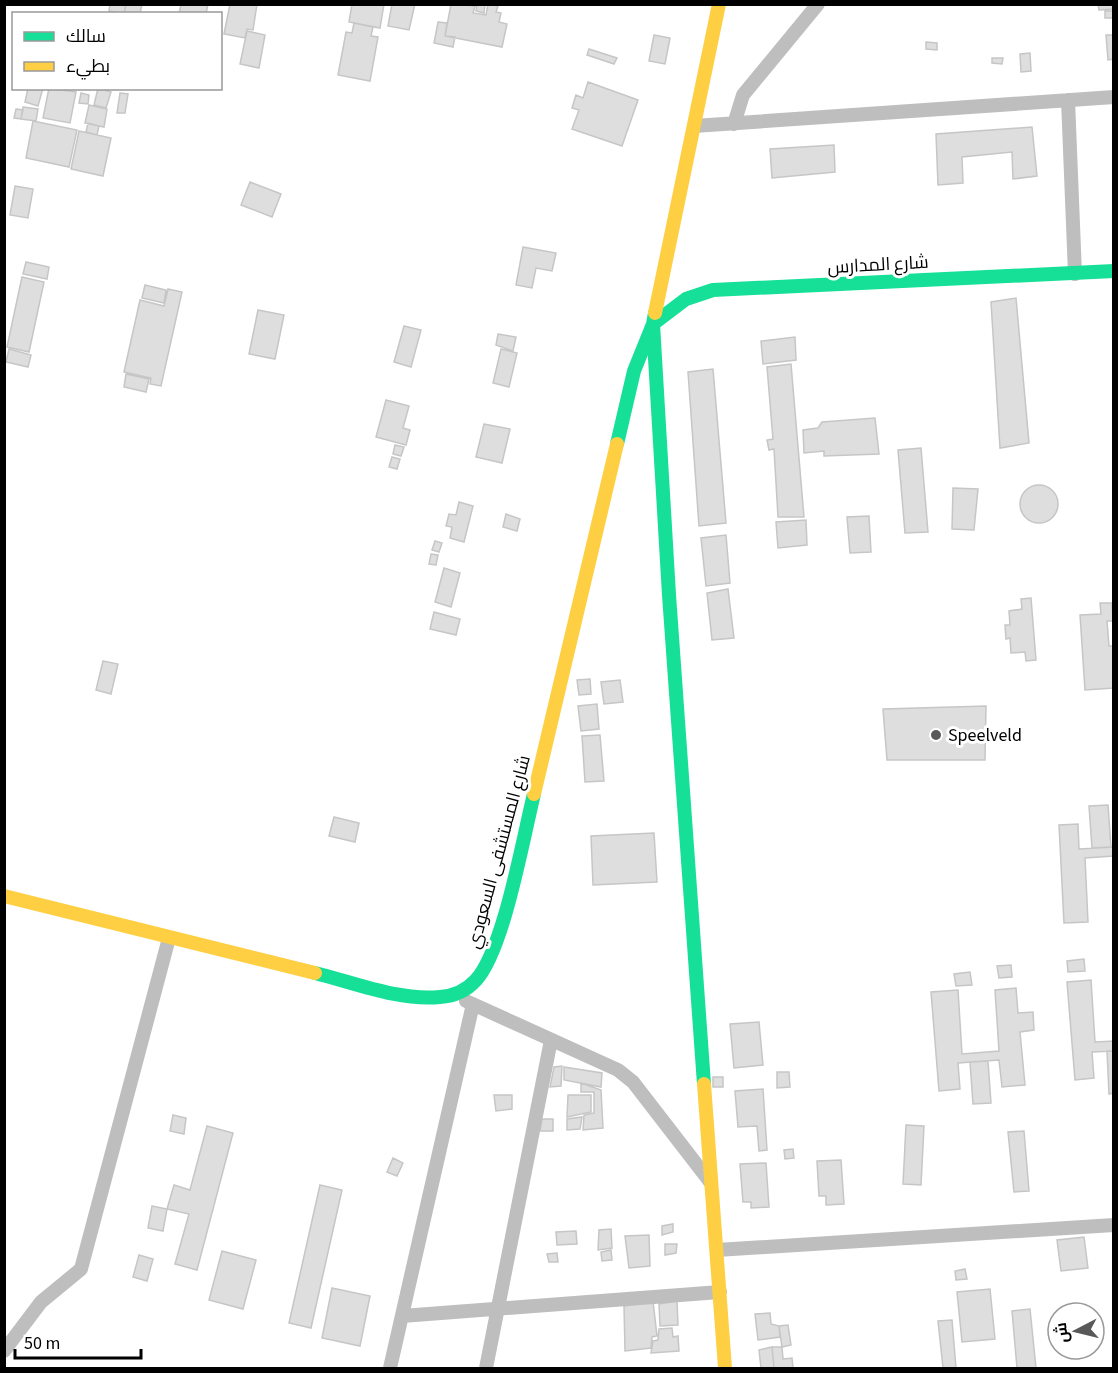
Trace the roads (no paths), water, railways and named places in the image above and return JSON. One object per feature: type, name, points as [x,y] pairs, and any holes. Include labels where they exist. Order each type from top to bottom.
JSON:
[{"type":"street","points":[[719,4],[653,324],[670,606],[725,1368]]},
{"type":"street","points":[[734,124],[743,95],[818,4]]},
{"type":"street","points":[[694,126],[1113,97]]},
{"type":"street","points":[[1068,100],[1075,274]]},
{"type":"street","name":"شارع المدارس","points":[[653,324],[686,299],[713,290],[1113,271]]},
{"type":"street","name":"شارع المستشفى السعودي","points":[[456,997],[471,986],[482,972],[492,956],[500,930],[568,658],[624,407],[642,347],[653,324]]},
{"type":"street","points":[[4,896],[402,995],[433,999],[456,997],[618,1070],[633,1082],[712,1184]]},
{"type":"street","points":[[4,1350],[41,1302],[81,1269],[169,938]]},
{"type":"street","points":[[390,1368],[473,1004]]},
{"type":"street","points":[[486,1368],[496,1308],[551,1040]]},
{"type":"street","points":[[717,1250],[1113,1225]]},
{"type":"street","points":[[402,1316],[720,1292]]},
{"type":"place","name":"Speelveld","points":[[936,735]]}]
